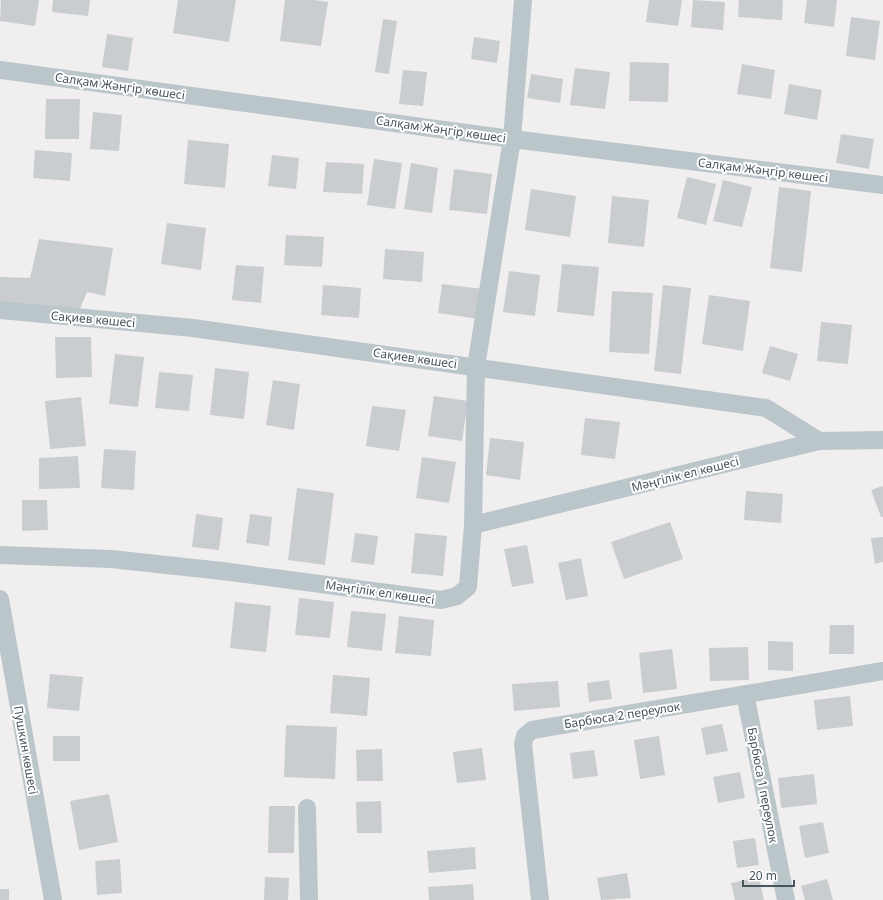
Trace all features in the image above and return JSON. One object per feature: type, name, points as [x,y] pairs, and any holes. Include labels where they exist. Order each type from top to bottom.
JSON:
[{"type":"street","points":[[474,525],[476,367],[512,139],[523,0]]},
{"type":"street","name":"Салқам Жәңгір көшесі","points":[[0,70],[512,139],[883,185]]},
{"type":"street","name":"Сақиев көшесі","points":[[0,310],[194,328],[766,408],[819,442]]},
{"type":"street","name":"Мәңгілік ел көшесі","points":[[0,556],[111,559],[222,571],[441,600],[457,596],[468,587],[474,525],[819,442],[883,440]]},
{"type":"street","name":"Пушкин көшесі","points":[[0,599],[52,900]]},
{"type":"street","name":"Барбюса 2 переулок","points":[[540,900],[524,744],[526,736],[532,730],[883,671]]},
{"type":"street","name":"Барбюса 1 переулок","points":[[745,694],[786,900]]},
{"type":"street","points":[[307,808],[309,900]]},
{"type":"building","points":[[1,0],[39,0],[35,26],[0,21]]},
{"type":"building","points":[[53,0],[90,0],[88,16],[52,12]]},
{"type":"building","points":[[178,0],[236,0],[229,42],[173,33]]},
{"type":"building","points":[[285,0],[314,0],[328,2],[321,46],[280,41]]},
{"type":"building","points":[[649,0],[682,0],[678,26],[646,22]]},
{"type":"building","points":[[693,0],[725,2],[723,30],[691,27]]},
{"type":"building","points":[[739,0],[783,0],[782,20],[738,17]]},
{"type":"building","points":[[807,0],[837,0],[834,27],[804,23]]},
{"type":"building","points":[[851,17],[880,21],[875,60],[846,56]]},
{"type":"building","points":[[383,19],[397,21],[389,74],[375,72]]},
{"type":"building","points":[[107,34],[133,38],[128,71],[102,67]]},
{"type":"building","points":[[474,37],[500,41],[497,63],[471,59]]},
{"type":"building","points":[[630,62],[669,63],[668,102],[629,101]]},
{"type":"building","points":[[742,64],[775,70],[771,99],[737,94]]},
{"type":"building","points":[[575,68],[610,72],[605,109],[570,105]]},
{"type":"building","points":[[403,70],[427,72],[423,106],[399,104]]},
{"type":"building","points":[[531,74],[563,79],[560,103],[527,98]]},
{"type":"building","points":[[789,84],[822,90],[817,120],[784,114]]},
{"type":"building","points":[[46,99],[80,99],[79,139],[45,139]]},
{"type":"building","points":[[93,112],[122,115],[119,151],[90,149]]},
{"type":"building","points":[[841,134],[874,139],[869,169],[836,163]]},
{"type":"building","points":[[188,140],[229,144],[225,188],[184,184]]},
{"type":"building","points":[[35,150],[72,153],[70,181],[33,178]]},
{"type":"building","points":[[272,155],[299,158],[296,189],[268,186]]},
{"type":"building","points":[[374,159],[402,163],[395,209],[367,205]]},
{"type":"building","points":[[326,162],[364,164],[362,194],[323,192]]},
{"type":"building","points":[[411,163],[438,168],[432,213],[404,209]]},
{"type":"building","points":[[454,169],[492,174],[487,214],[449,210]]},
{"type":"building","points":[[687,177],[716,184],[706,225],[677,218]]},
{"type":"building","points":[[723,180],[752,187],[742,227],[713,221]]},
{"type":"building","points":[[779,187],[811,191],[802,272],[770,268]]},
{"type":"building","points":[[531,189],[576,196],[570,237],[525,230]]},
{"type":"building","points":[[612,196],[649,200],[644,247],[608,243]]},
{"type":"building","points":[[167,223],[206,228],[201,270],[161,264]]},
{"type":"building","points":[[286,235],[324,237],[322,267],[284,265]]},
{"type":"building","points":[[39,239],[113,248],[105,296],[87,292],[79,311],[0,304],[0,277],[30,278]]},
{"type":"building","points":[[385,249],[424,252],[422,282],[383,279]]},
{"type":"building","points":[[562,264],[599,267],[594,316],[557,312]]},
{"type":"building","points":[[236,265],[264,267],[261,303],[232,300]]},
{"type":"building","points":[[509,271],[540,275],[535,316],[503,312]]},
{"type":"building","points":[[442,284],[483,289],[479,319],[438,313]]},
{"type":"building","points":[[323,285],[361,288],[359,318],[321,315]]},
{"type":"building","points":[[663,285],[691,288],[681,374],[654,371]]},
{"type":"building","points":[[612,291],[653,293],[649,354],[609,352]]},
{"type":"building","points":[[709,295],[750,301],[743,351],[702,344]]},
{"type":"building","points":[[821,322],[852,325],[848,364],[817,361]]},
{"type":"building","points":[[55,337],[91,337],[92,377],[56,378]]},
{"type":"building","points":[[770,346],[798,354],[790,381],[762,373]]},
{"type":"building","points":[[115,354],[144,357],[138,407],[109,404]]},
{"type":"building","points":[[215,368],[249,372],[244,419],[210,415]]},
{"type":"building","points":[[159,372],[193,375],[189,411],[155,408]]},
{"type":"building","points":[[273,380],[300,384],[294,430],[266,425]]},
{"type":"building","points":[[434,396],[468,401],[462,441],[428,436]]},
{"type":"building","points":[[81,397],[86,446],[50,449],[45,401]]},
{"type":"building","points":[[372,406],[406,410],[399,451],[366,446]]},
{"type":"building","points":[[585,418],[620,422],[615,459],[581,455]]},
{"type":"building","points":[[490,438],[524,442],[520,480],[486,475]]},
{"type":"building","points":[[104,449],[136,451],[134,490],[101,488]]},
{"type":"building","points":[[78,456],[80,488],[39,489],[39,458]]},
{"type":"building","points":[[422,457],[456,462],[449,503],[416,498]]},
{"type":"building","points":[[883,486],[883,517],[881,517],[871,490]]},
{"type":"building","points":[[297,488],[334,493],[325,565],[288,560]]},
{"type":"building","points":[[746,491],[783,494],[781,523],[744,520]]},
{"type":"building","points":[[22,500],[47,500],[48,530],[22,531]]},
{"type":"building","points":[[196,514],[223,518],[219,550],[192,547]]},
{"type":"building","points":[[250,514],[272,517],[269,546],[246,543]]},
{"type":"building","points":[[670,522],[683,559],[624,579],[611,542]]},
{"type":"building","points":[[355,533],[378,536],[374,565],[351,562]]},
{"type":"building","points":[[415,533],[447,536],[443,576],[411,573]]},
{"type":"building","points":[[883,537],[883,562],[875,564],[871,538]]},
{"type":"building","points":[[527,545],[534,583],[512,587],[504,549]]},
{"type":"building","points":[[581,558],[588,596],[566,600],[558,563]]},
{"type":"building","points":[[299,598],[334,602],[330,638],[295,635]]},
{"type":"building","points":[[235,602],[271,606],[266,652],[230,648]]},
{"type":"building","points":[[351,611],[386,614],[382,651],[347,647]]},
{"type":"building","points":[[399,616],[434,620],[431,656],[395,653]]},
{"type":"building","points":[[830,625],[854,625],[854,654],[829,654]]},
{"type":"building","points":[[768,641],[793,642],[793,671],[768,670]]},
{"type":"building","points":[[748,647],[749,680],[710,681],[709,648]]},
{"type":"building","points":[[672,649],[677,689],[643,693],[639,653]]},
{"type":"building","points":[[50,674],[83,677],[79,711],[47,708]]},
{"type":"building","points":[[333,675],[370,678],[367,716],[330,713]]},
{"type":"building","points":[[609,680],[612,699],[589,702],[587,683]]},
{"type":"building","points":[[558,681],[560,707],[514,711],[512,684]]},
{"type":"building","points":[[850,696],[853,726],[817,730],[814,700]]},
{"type":"building","points":[[722,724],[728,751],[706,755],[701,728]]},
{"type":"building","points":[[286,725],[337,727],[335,779],[284,777]]},
{"type":"building","points":[[53,736],[80,736],[80,761],[53,761]]},
{"type":"building","points":[[659,736],[665,775],[640,779],[634,740]]},
{"type":"building","points":[[482,748],[486,780],[457,783],[453,752]]},
{"type":"building","points":[[382,749],[383,781],[357,781],[356,750]]},
{"type":"building","points":[[594,750],[598,776],[573,779],[570,753]]},
{"type":"building","points":[[740,772],[745,798],[718,803],[713,777]]},
{"type":"building","points":[[814,774],[817,804],[781,808],[778,778]]},
{"type":"building","points":[[109,794],[118,842],[79,850],[70,801]]},
{"type":"building","points":[[381,801],[382,833],[357,833],[356,802]]},
{"type":"building","points":[[269,806],[295,806],[294,853],[268,853]]},
{"type":"building","points":[[823,822],[829,853],[805,858],[799,826]]},
{"type":"building","points":[[755,838],[759,865],[737,868],[733,841]]},
{"type":"building","points":[[475,847],[476,869],[429,873],[427,851]]},
{"type":"building","points":[[120,859],[122,893],[97,895],[95,861]]},
{"type":"building","points":[[627,873],[631,898],[601,900],[597,878]]},
{"type":"building","points":[[265,877],[289,878],[288,900],[264,900]]},
{"type":"building","points":[[759,877],[764,900],[735,900],[731,883]]},
{"type":"building","points":[[827,879],[833,900],[805,900],[801,886]]},
{"type":"building","points":[[473,884],[474,900],[429,900],[428,887]]},
{"type":"building","points":[[0,889],[9,889],[9,900],[0,900]]}]
